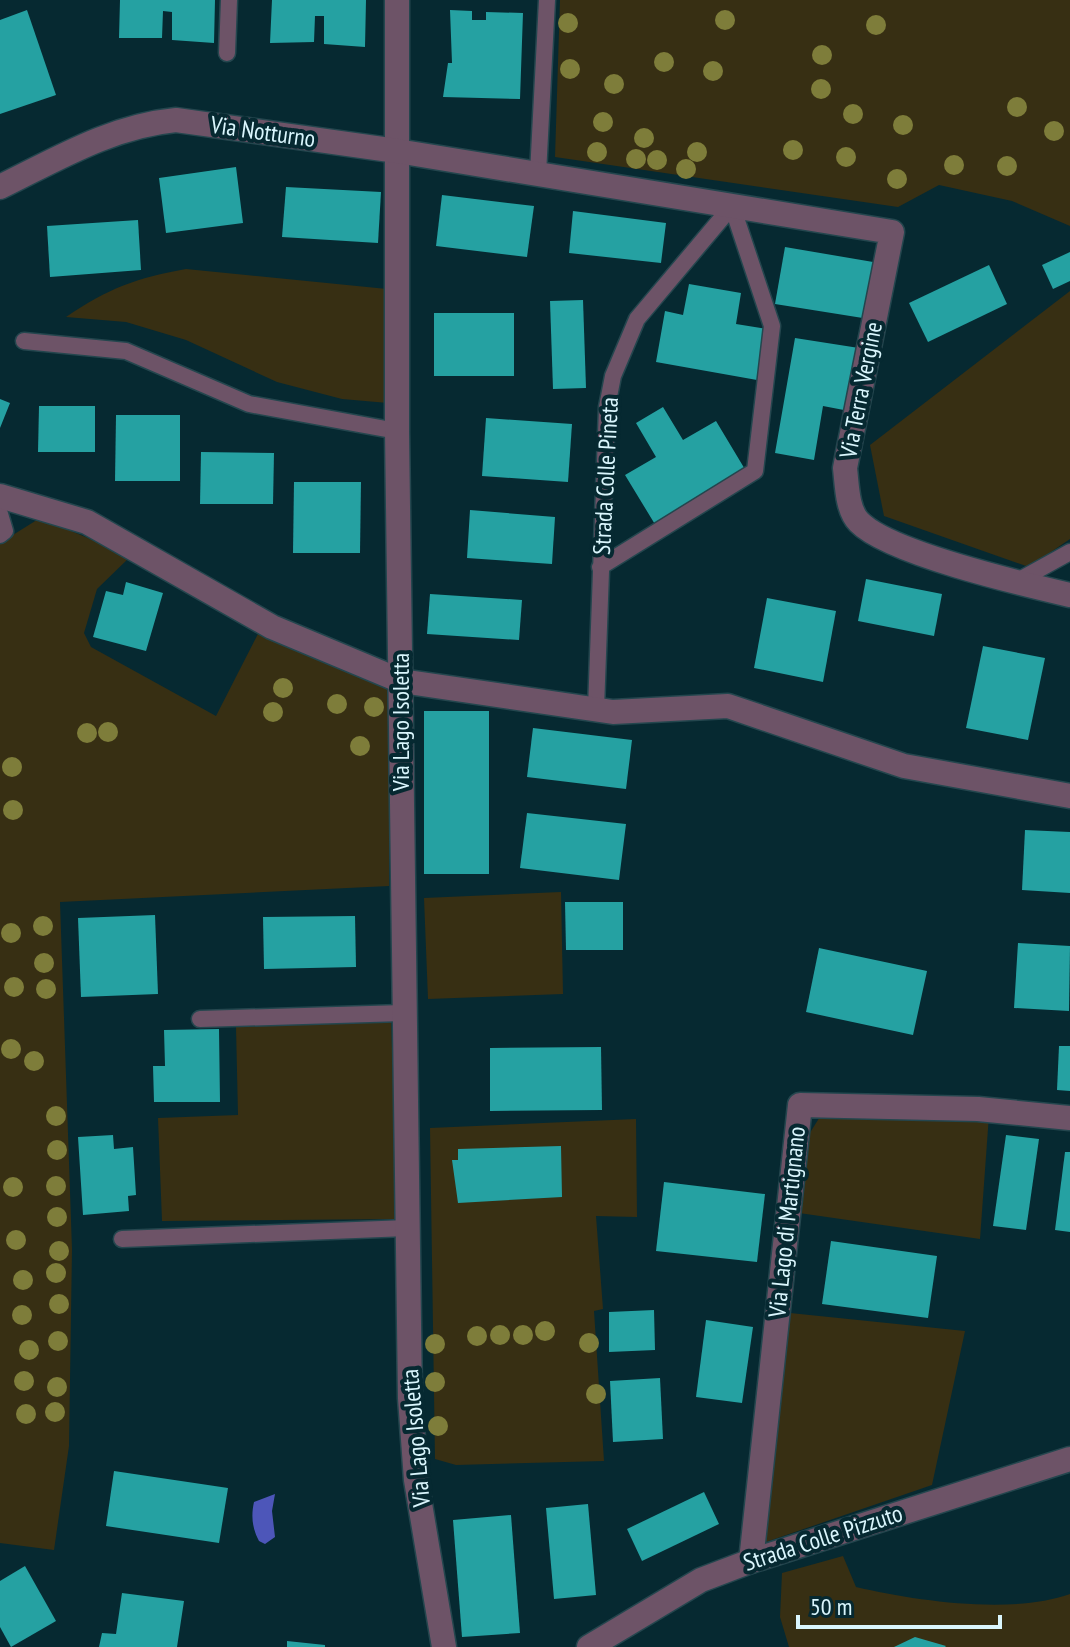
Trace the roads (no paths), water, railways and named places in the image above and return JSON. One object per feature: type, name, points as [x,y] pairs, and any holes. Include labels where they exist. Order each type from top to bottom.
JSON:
[{"type":"street","name":"Via Lago Isoletta","points":[[397,0],[397,431],[410,1398],[416,1480],[444,1647]]},
{"type":"street","name":"Via Notturno","points":[[0,187],[103,137],[151,122],[176,120],[397,151],[892,232]]},
{"type":"street","name":"Via Terra Vergine","points":[[892,232],[845,468],[851,506],[857,521],[885,541],[1016,582],[1070,595]]},
{"type":"street","points":[[0,496],[87,522],[272,627],[401,681],[613,712],[728,706],[904,766],[1070,796]]},
{"type":"street","name":"Via Lago di Martignano","points":[[751,1561],[800,1105],[978,1109],[1070,1118]]},
{"type":"street","name":"Strada Colle Pizzuto","points":[[589,1647],[701,1580],[751,1561],[1070,1459]]},
{"type":"lane","points":[[227,53],[229,0]]},
{"type":"lane","points":[[538,174],[547,0]]},
{"type":"lane","name":"Strada Colle Pineta","points":[[600,567],[755,471],[772,326],[732,206]]},
{"type":"lane","name":"Strada Colle Pineta","points":[[596,709],[607,407],[622,348],[656,294],[732,206]]},
{"type":"lane","points":[[24,341],[126,351],[249,404],[397,431]]},
{"type":"lane","points":[[0,514],[5,523],[5,531],[0,535]]},
{"type":"lane","points":[[1016,582],[1070,552]]},
{"type":"lane","points":[[200,1019],[403,1013]]},
{"type":"lane","points":[[122,1239],[407,1228]]}]
